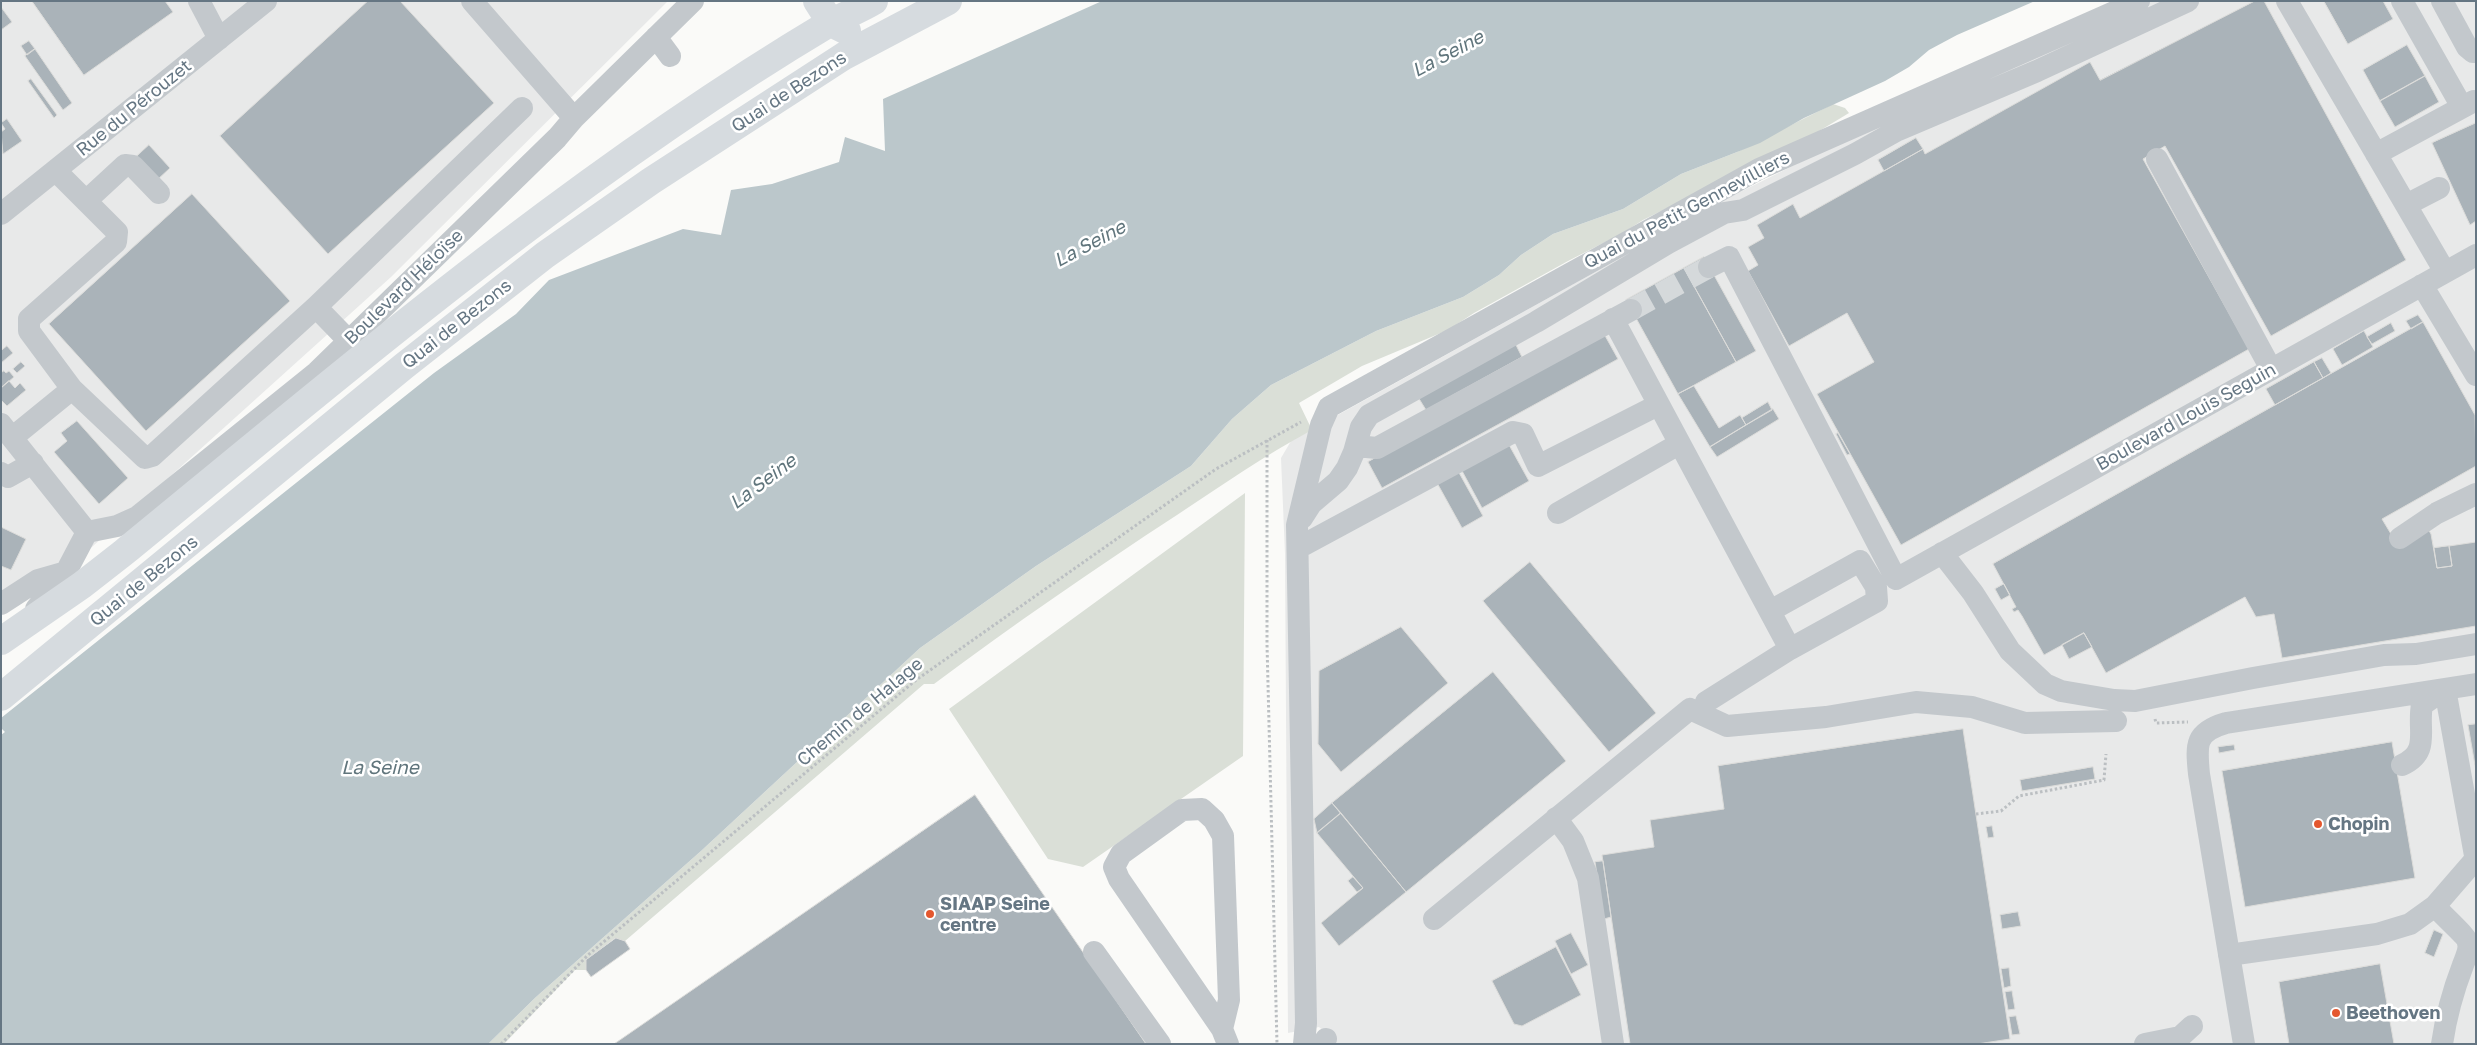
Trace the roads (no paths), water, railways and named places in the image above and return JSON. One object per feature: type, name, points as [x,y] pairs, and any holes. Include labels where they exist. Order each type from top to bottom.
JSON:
[{"type":"main road","name":"Quai de Bezons","points":[[1,641],[82,585],[123,553],[370,351],[525,228],[701,104],[824,12],[874,1]]},
{"type":"main road","name":"Quai de Bezons","points":[[1,697],[404,366],[545,255],[651,182],[823,70],[948,1]]},
{"type":"main road","points":[[824,12],[858,36],[881,37]]},
{"type":"main road","points":[[823,70],[824,12]]},
{"type":"street","points":[[198,1],[219,39]]},
{"type":"street","name":"Rue du Pérouzet","points":[[1,214],[266,1]]},
{"type":"street","points":[[472,1],[574,118]]},
{"type":"street","name":"Boulevard Héloïse","points":[[87,532],[117,526],[137,517],[317,372],[557,138],[574,118],[692,1]]},
{"type":"street","name":"Quai du Petit Gennevilliers","points":[[1297,525],[1322,425],[1329,407],[1759,168],[2139,1]]},
{"type":"street","points":[[1304,1044],[1306,1023],[1297,525],[1310,504],[1338,481],[1351,460],[1361,427],[1369,415],[1536,322],[1724,213],[1743,210],[1855,154],[1898,130],[2037,71],[2188,1]]},
{"type":"street","points":[[2287,1],[2445,272]]},
{"type":"street","points":[[2376,154],[2469,104],[2402,1]]},
{"type":"street","points":[[2442,1],[2467,47],[2473,52],[2476,51]]},
{"type":"street","points":[[656,37],[670,56]]},
{"type":"street","points":[[56,171],[117,232],[116,242],[28,319],[29,331],[72,390],[145,458],[152,456],[316,307],[522,108]]},
{"type":"street","points":[[2157,158],[2271,369]]},
{"type":"street","points":[[86,200],[125,165],[132,166],[159,193]]},
{"type":"street","points":[[2406,205],[2439,188]]},
{"type":"street","name":"Boulevard Louis Seguin","points":[[1710,267],[1729,257],[1896,579],[2476,255]]},
{"type":"street","points":[[2422,285],[2476,375]]},
{"type":"street","points":[[316,307],[349,341]]},
{"type":"street","points":[[1356,446],[1377,448],[1622,314],[1658,405],[1790,649]]},
{"type":"street","points":[[27,623],[40,602],[56,587],[66,572],[87,532],[7,430],[72,390]]},
{"type":"street","points":[[1298,548],[1513,432],[1523,434],[1538,466],[1658,405]]},
{"type":"street","points":[[1558,512],[1679,444]]},
{"type":"street","points":[[1,473],[8,477],[33,463]]},
{"type":"street","points":[[2400,538],[2438,512],[2476,494]]},
{"type":"street","points":[[1942,553],[1973,593],[2010,651],[2045,684],[2061,691],[2135,701],[2384,655],[2416,654],[2476,644]]},
{"type":"street","points":[[1706,702],[1790,649],[1877,601],[1876,587],[1860,561],[1770,612]]},
{"type":"street","points":[[1,604],[38,580],[66,572]]},
{"type":"street","points":[[2244,1044],[2198,774],[2198,741],[2202,734],[2212,727],[2226,723],[2476,684]]},
{"type":"street","points":[[2402,765],[2412,760],[2418,753],[2422,738],[2422,705],[2445,689]]},
{"type":"street","points":[[2229,956],[2377,934],[2410,924],[2434,906],[2475,861],[2445,689]]},
{"type":"street","points":[[1434,919],[1690,709],[1727,726],[1826,717],[1916,702],[1972,707],[2025,723],[2116,721]]},
{"type":"street","points":[[1202,809],[1214,820],[1223,836],[1229,1000],[1225,1036],[1120,879],[1114,867],[1121,854],[1182,810],[1202,809]]},
{"type":"street","points":[[1556,818],[1572,842],[1588,878],[1614,1044]]},
{"type":"street","points":[[2434,906],[2450,924],[2464,934],[2468,943],[2467,953],[2453,991],[2442,1044]]},
{"type":"street","points":[[1094,952],[1160,1044]]},
{"type":"street","points":[[2145,1044],[2180,1038],[2192,1026]]},
{"type":"water","name":"La Seine","points":[[1102,1],[2035,1],[1957,35],[1929,50],[1909,67],[1885,81],[1804,118],[1760,143],[1681,174],[1623,209],[1553,234],[1521,255],[1499,275],[1463,297],[1376,331],[1271,385],[1232,419],[1191,466],[1036,566],[920,648],[701,851],[536,997],[488,1044],[1,1044],[1,735],[5,732],[1,728],[1,718],[434,373],[516,314],[549,280],[683,229],[721,235],[731,190],[772,184],[839,162],[845,137],[885,151],[883,99]]},
{"type":"tunnel","points":[[1631,310],[1709,267]]},
{"type":"place","name":"Chopin","points":[[2318,824]]},
{"type":"place","name":"SIAAP Seine centre","points":[[930,914]]},
{"type":"place","name":"Beethoven","points":[[2336,1013]]}]
